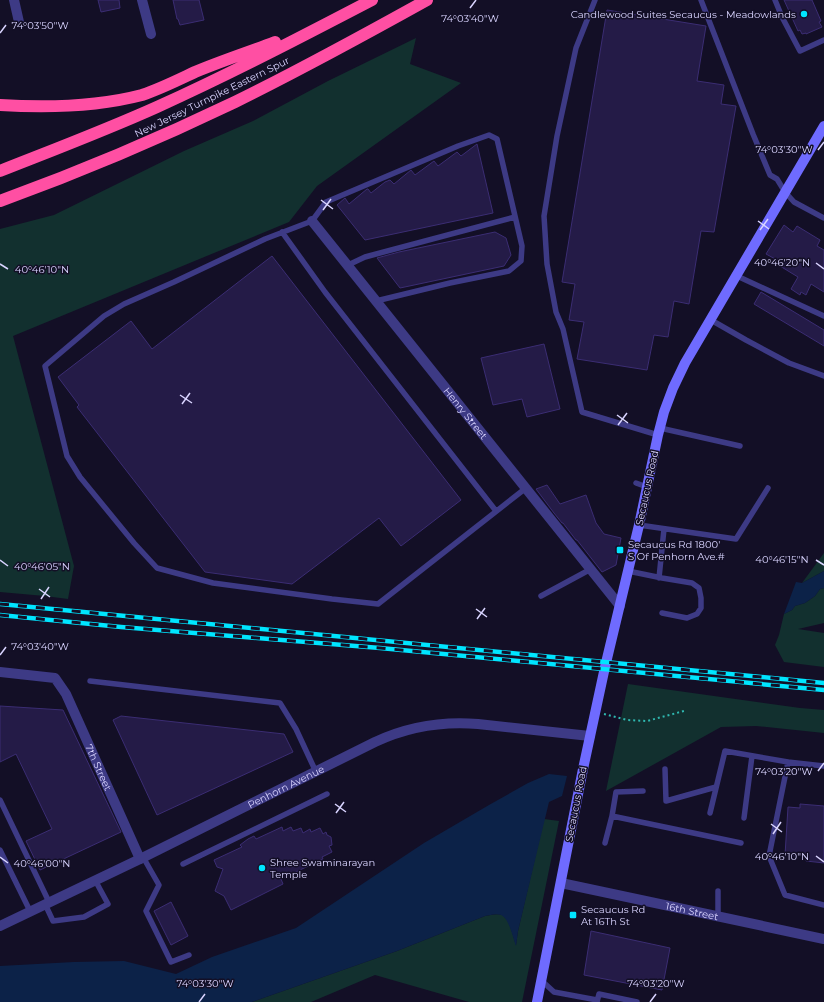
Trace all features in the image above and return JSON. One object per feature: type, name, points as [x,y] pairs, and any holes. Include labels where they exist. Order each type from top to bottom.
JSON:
[{"type":"highway","name":"New Jersey Turnpike Eastern Spur","points":[[0,170],[69,144],[162,104],[223,76],[372,0]]},
{"type":"highway","name":"New Jersey Turnpike Eastern Spur","points":[[0,201],[114,157],[208,115],[296,71],[428,0]]},
{"type":"highway","points":[[0,105],[80,106],[143,94],[197,71],[329,22]]},
{"type":"main road","name":"Secaucus Road","points":[[538,1002],[590,736],[664,412],[685,363],[824,128]]},
{"type":"street","points":[[14,0],[19,22]]},
{"type":"street","points":[[142,0],[151,34]]},
{"type":"street","name":"Henry Street","points":[[312,221],[620,606]]},
{"type":"street","name":"7th Street","points":[[0,672],[56,678],[66,694],[141,858]]},
{"type":"street","name":"Penhorn Avenue","points":[[0,926],[387,737],[408,730],[451,723],[469,723],[590,736]]},
{"type":"street","name":"16th Street","points":[[561,883],[824,939]]},
{"type":"lane","points":[[595,0],[576,48],[556,136],[544,216],[547,264],[556,312],[563,329],[582,412],[659,431],[740,446]]},
{"type":"lane","points":[[701,0],[752,134],[770,175],[777,179],[785,192],[794,202],[824,218]]},
{"type":"lane","points":[[775,0],[800,51],[824,40]]},
{"type":"lane","points":[[376,301],[509,270],[521,261],[522,246],[496,139],[489,135],[458,146],[326,202],[312,221],[265,239],[124,304],[104,316],[45,366],[67,456],[80,477],[134,543],[157,568],[212,583],[332,600],[378,604],[526,488]]},
{"type":"lane","points":[[348,265],[365,257],[515,217]]},
{"type":"lane","points":[[282,232],[325,292],[496,511]]},
{"type":"lane","points":[[737,276],[824,316]]},
{"type":"lane","points":[[710,320],[789,363],[824,376]]},
{"type":"lane","points":[[636,483],[648,487]]},
{"type":"lane","points":[[639,525],[736,539],[768,488]]},
{"type":"lane","points":[[658,578],[664,529]]},
{"type":"lane","points":[[541,596],[591,569]]},
{"type":"lane","points":[[628,571],[658,578],[692,583],[699,588],[701,608],[697,614],[686,618],[662,613]]},
{"type":"lane","points":[[90,681],[280,703],[296,729],[316,772]]},
{"type":"lane","points":[[710,813],[725,751],[788,762],[824,766]]},
{"type":"lane","points":[[744,818],[752,756]]},
{"type":"lane","points":[[788,762],[770,856],[785,895],[824,905]]},
{"type":"lane","points":[[665,769],[666,801],[716,787]]},
{"type":"lane","points":[[605,843],[616,792],[643,791]]},
{"type":"lane","points":[[182,864],[327,794]]},
{"type":"lane","points":[[0,800],[47,903],[53,921],[84,917],[108,904],[95,880]]},
{"type":"lane","points":[[612,816],[741,843]]},
{"type":"lane","points":[[0,850],[30,911]]},
{"type":"lane","points":[[141,858],[159,885],[146,911],[171,962],[189,954]]},
{"type":"lane","points":[[718,891],[718,917]]},
{"type":"lane","points":[[542,981],[554,992],[597,1001],[599,994],[637,1002]]},
{"type":"path","points":[[596,711],[627,720],[647,721],[684,711]]},
{"type":"green space","points":[[416,38],[410,64],[461,83],[317,186],[289,222],[13,336],[74,566],[68,599],[0,592],[0,229],[54,215],[184,151],[253,121],[328,81]]},
{"type":"green space","points":[[824,553],[824,571],[802,583]]},
{"type":"green space","points":[[824,588],[824,623],[798,629],[824,633],[824,667],[784,662],[775,645],[784,614],[792,610],[795,606],[805,603],[815,596],[820,589]]},
{"type":"green space","points":[[628,684],[824,710],[824,733],[756,726],[721,727],[606,791]]},
{"type":"green space","points":[[544,819],[559,821],[522,1002],[469,1002],[375,975],[311,1002],[252,1002],[397,951],[485,916],[494,914],[505,917],[516,945]]},
{"type":"water","points":[[824,571],[824,588],[820,589],[815,596],[805,603],[795,606],[792,610],[784,614],[796,582],[802,583]]},
{"type":"water","points":[[549,774],[567,776],[562,796],[549,802],[518,931],[516,946],[504,917],[493,914],[397,951],[252,1002],[0,1002],[0,966],[124,961],[176,974],[212,957],[296,928],[424,843],[528,783]]},
{"type":"building","points":[[98,0],[119,0],[120,8],[101,12]]},
{"type":"building","points":[[173,0],[199,0],[204,20],[180,25],[177,19]]},
{"type":"building","name":"Candlewood Suites Secaucus - Meadowlands","points":[[784,0],[812,0],[822,27],[806,34],[802,34],[800,30],[798,31]]},
{"type":"building","points":[[607,10],[706,26],[697,81],[724,85],[721,104],[736,106],[714,232],[701,231],[689,304],[674,301],[668,337],[654,335],[647,370],[577,359],[584,322],[569,320],[575,284],[562,282]]},
{"type":"building","points":[[477,144],[493,213],[365,240],[337,205],[345,198],[349,204],[367,189],[371,193],[390,180],[394,184],[411,170],[415,175],[434,161],[438,166],[457,152],[461,156]]},
{"type":"building","points":[[784,225],[793,232],[797,226],[820,240],[817,246],[824,250],[824,292],[811,284],[806,295],[801,292],[800,295],[791,289],[798,277],[775,263],[777,260],[766,254]]},
{"type":"building","points":[[495,232],[506,238],[511,255],[504,266],[400,288],[377,258],[399,252]]},
{"type":"building","points":[[272,256],[461,500],[401,546],[379,518],[292,584],[205,572],[77,407],[79,405],[58,377],[131,321],[152,349]]},
{"type":"building","points":[[761,292],[824,330],[824,346],[754,304]]},
{"type":"building","points":[[544,344],[560,409],[527,417],[522,399],[493,405],[481,358]]},
{"type":"building","points":[[547,485],[560,504],[586,495],[596,523],[604,534],[621,538],[616,565],[602,572],[536,489]]},
{"type":"building","points":[[0,706],[63,710],[121,832],[40,870],[26,841],[52,829],[16,754],[0,762]]},
{"type":"building","points":[[121,716],[284,734],[293,752],[157,815],[113,720]]},
{"type":"building","points":[[800,804],[824,806],[824,863],[806,861],[807,857],[785,855],[788,807],[800,808]]},
{"type":"building","name":"Shree Swaminarayan Temple","points":[[282,827],[283,831],[291,827],[293,831],[301,828],[303,833],[310,829],[311,832],[320,828],[323,834],[326,832],[327,835],[331,837],[332,845],[329,846],[332,852],[322,857],[323,859],[281,879],[283,884],[231,910],[224,896],[215,891],[223,869],[217,867],[214,860],[242,847],[240,845],[254,836],[256,839]]},
{"type":"building","points":[[171,902],[188,936],[171,945],[154,911]]},
{"type":"building","points":[[591,931],[670,948],[662,990],[584,975]]},
{"type":"railway","points":[[0,604],[824,683]]},
{"type":"railway","points":[[0,615],[121,627],[380,648],[824,690]]},
{"type":"place","name":"Candlewood Suites Secaucus - Meadowlands","points":[[804,14]]},
{"type":"place","name":"Secaucus Rd 1800' S Of Penhorn Ave.#","points":[[620,550]]},
{"type":"place","name":"Shree Swaminarayan Temple","points":[[262,868]]},
{"type":"place","name":"Secaucus Rd At 16Th St","points":[[573,915]]}]
